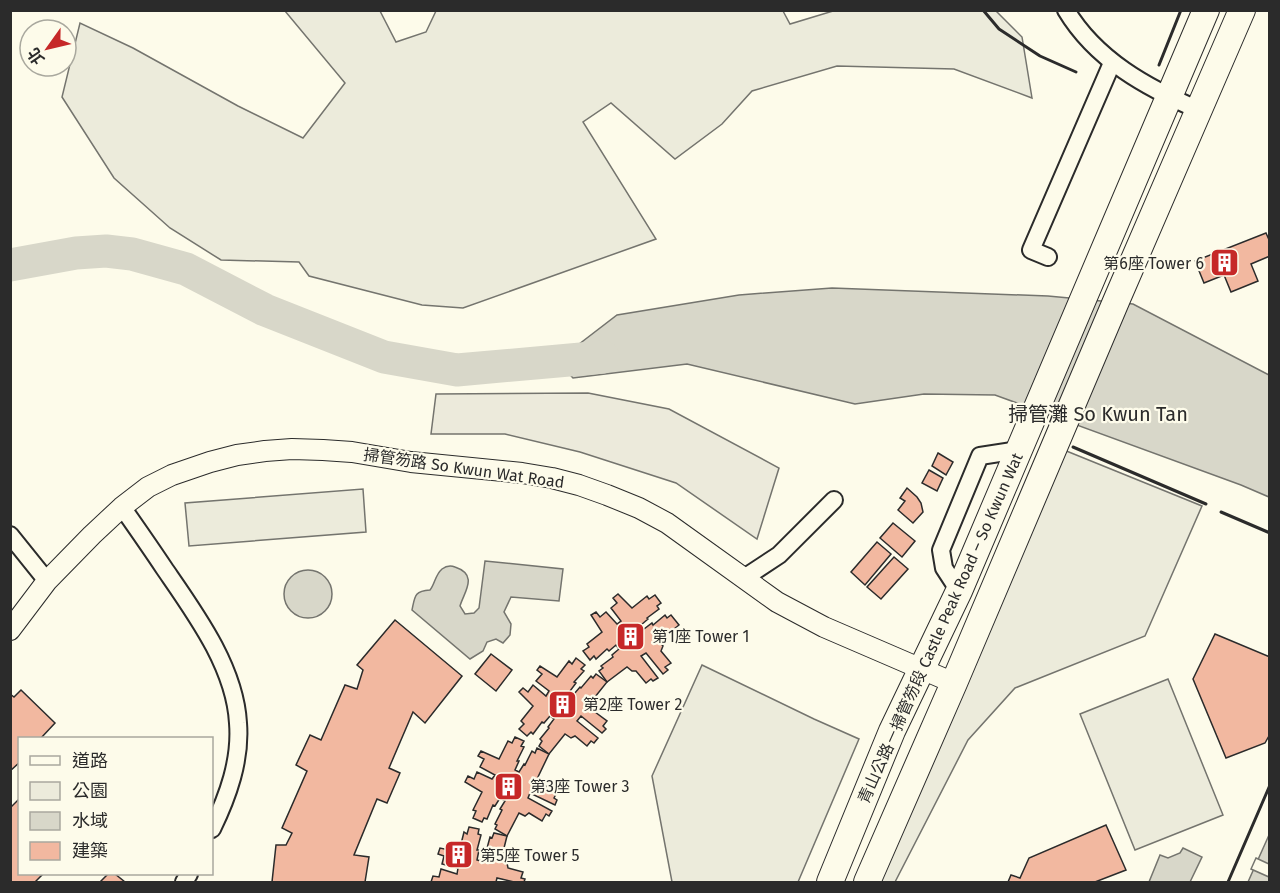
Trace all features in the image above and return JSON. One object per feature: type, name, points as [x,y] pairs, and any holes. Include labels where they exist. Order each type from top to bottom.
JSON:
[{"type":"main road","name":"青山公路－掃管笏段 Castle Peak Road – So Kwun Wat","points":[[830,882],[892,731],[959,591],[1206,10]]},
{"type":"main road","name":"青山公路－掃管笏段 Castle Peak Road – So Kwun Wat","points":[[867,882],[1242,10]]},
{"type":"street","points":[[1066,10],[1086,38],[1112,63],[1168,97],[1199,110]]},
{"type":"street","points":[[1048,257],[1030,250],[1112,63]]},
{"type":"street","name":"掃管笏路 So Kwun Wat Road","points":[[10,612],[44,584],[122,507],[148,487],[172,475],[237,455],[265,451],[292,449],[352,452],[411,462],[552,478],[579,485],[639,508],[667,523],[777,602],[824,627],[954,683]]},
{"type":"street","points":[[744,578],[779,555],[834,500]]},
{"type":"street","points":[[122,507],[187,601],[213,644],[229,678],[236,703],[238,724],[236,765],[213,827]]},
{"type":"street","points":[[10,536],[44,584]]},
{"type":"street","name":"掃管笏路 So Kwun Wat Road","points":[[10,630],[44,584]]},
{"type":"green space","points":[[285,11],[380,11],[396,42],[426,32],[436,11],[783,11],[790,24],[833,11],[996,11],[1022,37],[1032,98],[954,69],[837,66],[752,91],[722,124],[675,159],[611,103],[583,122],[656,239],[463,308],[422,305],[309,276],[299,262],[221,260],[170,228],[114,178],[62,97],[67,78],[78,78],[80,23],[133,48],[238,106],[303,138],[345,83]]},
{"type":"green space","points":[[1059,448],[1202,506],[1145,636],[1015,688],[968,740],[895,882],[878,882]]},
{"type":"green space","points":[[363,489],[366,532],[189,546],[185,503]]},
{"type":"green space","points":[[702,665],[859,739],[798,882],[672,882],[652,776]]},
{"type":"green space","points":[[1168,679],[1223,815],[1135,850],[1080,714]]},
{"type":"shaded area","points":[[588,393],[669,409],[779,468],[757,539],[676,483],[580,452],[505,434],[431,434],[436,394]]},
{"type":"water","points":[[832,288],[1048,296],[1133,304],[1269,375],[1269,497],[995,395],[924,394],[855,404],[687,364],[573,378],[557,361],[617,315],[739,295]]},
{"type":"water","points":[[485,561],[563,569],[559,601],[511,597],[504,612],[511,624],[510,635],[503,643],[496,639],[487,642],[483,651],[470,659],[412,610],[416,595],[430,590],[440,571],[450,566],[466,574],[468,584],[460,606],[465,614],[474,613],[479,608]]},
{"type":"water","points":[[303,570],[313,570],[325,577],[332,589],[332,599],[325,611],[313,618],[303,618],[288,607],[284,599],[284,589],[295,574]]},
{"type":"water","points":[[1269,835],[1269,882],[1248,882]]},
{"type":"water","points":[[1183,848],[1202,857],[1190,882],[1149,882],[1160,855],[1168,858],[1180,853]]},
{"type":"pier","points":[[1256,858],[1269,864],[1269,877],[1251,869]]},
{"type":"building","name":"第6座 Tower 6","points":[[1266,233],[1270,242],[1270,256],[1251,264],[1258,281],[1231,292],[1224,275],[1204,283],[1195,261]]},
{"type":"building","points":[[938,453],[953,462],[946,475],[932,466]]},
{"type":"building","points":[[929,470],[943,478],[937,491],[922,483]]},
{"type":"building","points":[[907,488],[921,503],[923,512],[913,523],[898,510],[905,501],[900,498]]},
{"type":"building","points":[[893,523],[915,541],[902,557],[880,538]]},
{"type":"building","points":[[877,542],[891,554],[865,585],[851,572]]},
{"type":"building","points":[[894,557],[908,569],[881,599],[867,587]]},
{"type":"building","name":"第1座 Tower 1","points":[[618,594],[632,608],[647,596],[649,599],[655,595],[661,603],[657,606],[659,609],[641,625],[644,629],[665,615],[667,618],[671,615],[679,625],[659,641],[663,646],[661,651],[671,663],[665,667],[668,670],[663,674],[646,653],[641,656],[658,678],[653,681],[651,679],[646,683],[636,671],[627,667],[607,682],[599,671],[603,668],[601,666],[619,649],[616,645],[609,651],[607,649],[596,659],[594,656],[590,660],[583,651],[589,647],[587,644],[602,632],[591,615],[596,612],[600,617],[606,612],[617,624],[621,621],[611,608],[617,603],[613,598]]},
{"type":"building","points":[[395,620],[462,676],[425,723],[413,712],[389,768],[400,773],[387,803],[377,799],[354,855],[369,857],[365,882],[272,882],[276,845],[286,845],[292,833],[282,828],[307,771],[296,765],[310,735],[321,740],[345,685],[357,689],[363,670],[357,665]]},
{"type":"building","points":[[1215,634],[1270,657],[1270,734],[1265,743],[1226,758],[1193,679]]},
{"type":"building","points":[[491,654],[512,670],[496,691],[475,674]]},
{"type":"building","name":"第2座 Tower 2","points":[[576,658],[585,665],[581,669],[584,671],[574,682],[576,683],[570,691],[574,694],[591,676],[593,678],[596,674],[607,682],[591,702],[596,707],[595,712],[607,721],[603,726],[606,729],[602,733],[581,716],[577,721],[598,738],[594,743],[591,741],[587,746],[575,736],[571,738],[565,734],[549,754],[539,746],[542,741],[540,739],[554,719],[550,716],[533,734],[531,732],[527,736],[519,729],[524,724],[521,721],[533,706],[519,692],[523,688],[528,692],[533,685],[546,696],[549,691],[536,681],[542,674],[537,670],[540,666],[557,677],[569,661],[572,664]]},
{"type":"building","points":[[21,690],[55,723],[42,737],[18,737],[18,764],[10,771],[10,694],[14,697]]},
{"type":"building","name":"第3座 Tower 3","points":[[515,737],[524,741],[515,770],[519,772],[532,751],[535,753],[537,748],[549,754],[538,777],[543,780],[544,785],[557,792],[554,798],[557,800],[555,805],[530,793],[528,798],[552,811],[549,816],[546,814],[542,821],[529,813],[525,816],[519,813],[507,836],[495,829],[502,810],[500,809],[505,801],[500,798],[495,806],[493,805],[487,819],[484,818],[482,822],[473,818],[476,811],[473,810],[482,792],[465,782],[468,776],[474,779],[477,772],[492,779],[495,775],[480,767],[484,759],[478,756],[481,751],[499,759],[508,741],[512,743]]},
{"type":"building","points":[[18,800],[18,875],[42,875],[35,882],[10,882],[10,808]]},
{"type":"building","points":[[1106,825],[1126,870],[1095,882],[1008,882],[1011,875],[1020,878],[1029,858]]},
{"type":"building","name":"第5座 Tower 5","points":[[469,827],[479,829],[478,834],[481,835],[477,860],[481,861],[490,837],[492,838],[494,833],[507,836],[501,860],[507,863],[508,868],[523,872],[521,878],[525,879],[524,882],[497,878],[496,882],[431,882],[433,876],[439,877],[441,869],[457,874],[458,868],[442,864],[444,856],[438,854],[440,848],[459,852],[464,832],[467,834]]},
{"type":"building","points":[[107,875],[116,875],[125,882],[100,882]]},
{"type":"waterway","points":[[10,265],[76,253],[106,251],[132,254],[186,269],[265,310],[384,357],[457,370],[603,357]]},
{"type":"wall","points":[[983,10],[999,29],[1040,56],[1076,72]]},
{"type":"wall","points":[[1159,65],[1181,10]]},
{"type":"wall","points":[[1073,447],[1206,504]]},
{"type":"wall","points":[[1221,512],[1270,533]]},
{"type":"wall","points":[[1228,882],[1270,785]]},
{"type":"place","name":"第6座 Tower 6","points":[[1225,263]]},
{"type":"place","name":"第1座 Tower 1","points":[[631,636]]},
{"type":"place","name":"第2座 Tower 2","points":[[562,704]]},
{"type":"place","name":"第3座 Tower 3","points":[[509,786]]},
{"type":"place","name":"第5座 Tower 5","points":[[459,855]]},
{"type":"district","name":"掃管灘 So Kwun Tan","points":[[1098,414]]}]
